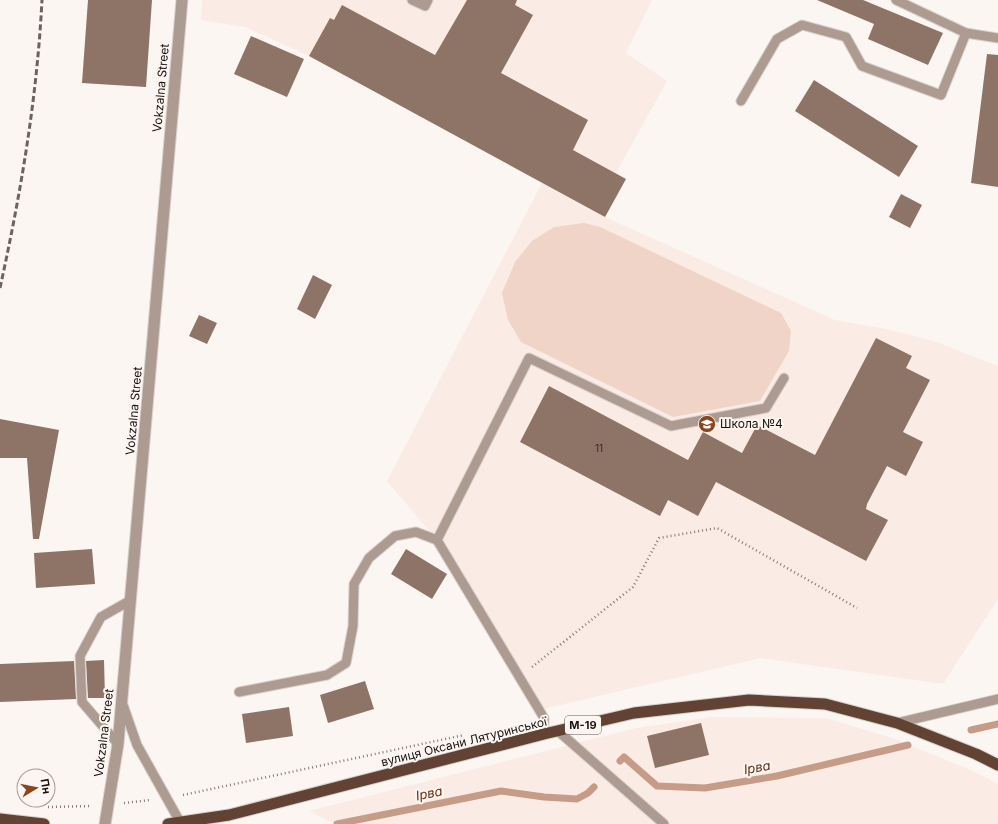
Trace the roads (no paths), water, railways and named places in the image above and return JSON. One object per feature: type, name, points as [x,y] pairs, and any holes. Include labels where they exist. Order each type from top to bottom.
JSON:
[{"type":"highway","name":"вулиця Оксани Лятуринської","points":[[168,824],[229,815],[544,734],[634,713],[749,700],[825,704],[897,723],[976,754],[998,765]]},
{"type":"highway","points":[[0,819],[44,824]]},
{"type":"street","name":"Vokzalna Street","points":[[105,824],[118,744],[182,0]]},
{"type":"lane","points":[[412,0],[425,6],[428,0]]},
{"type":"lane","points":[[896,0],[966,33],[998,38]]},
{"type":"lane","points":[[741,101],[777,39],[802,25],[846,37],[862,66],[941,95],[966,33]]},
{"type":"lane","points":[[437,540],[529,358],[671,426],[766,408],[784,378]]},
{"type":"lane","points":[[239,692],[327,675],[346,663],[353,626],[354,584],[369,558],[395,536],[416,532],[437,540],[544,718],[544,734]]},
{"type":"lane","points":[[118,744],[82,702],[80,656],[101,617],[131,600]]},
{"type":"lane","points":[[897,723],[998,699]]},
{"type":"lane","points":[[122,700],[137,745],[180,822]]},
{"type":"lane","points":[[558,731],[664,824]]},
{"type":"waterway","name":"Ірва","points":[[971,730],[998,724]]},
{"type":"waterway","name":"Ірва","points":[[620,761],[624,757],[657,786],[705,788],[777,776],[908,745]]},
{"type":"waterway","name":"Ірва","points":[[337,824],[501,791],[544,797],[577,799],[588,793],[594,787]]},
{"type":"railway","points":[[0,288],[15,216],[27,145],[40,37],[42,0]]},
{"type":"place","name":"Школа №4","points":[[707,424]]}]
